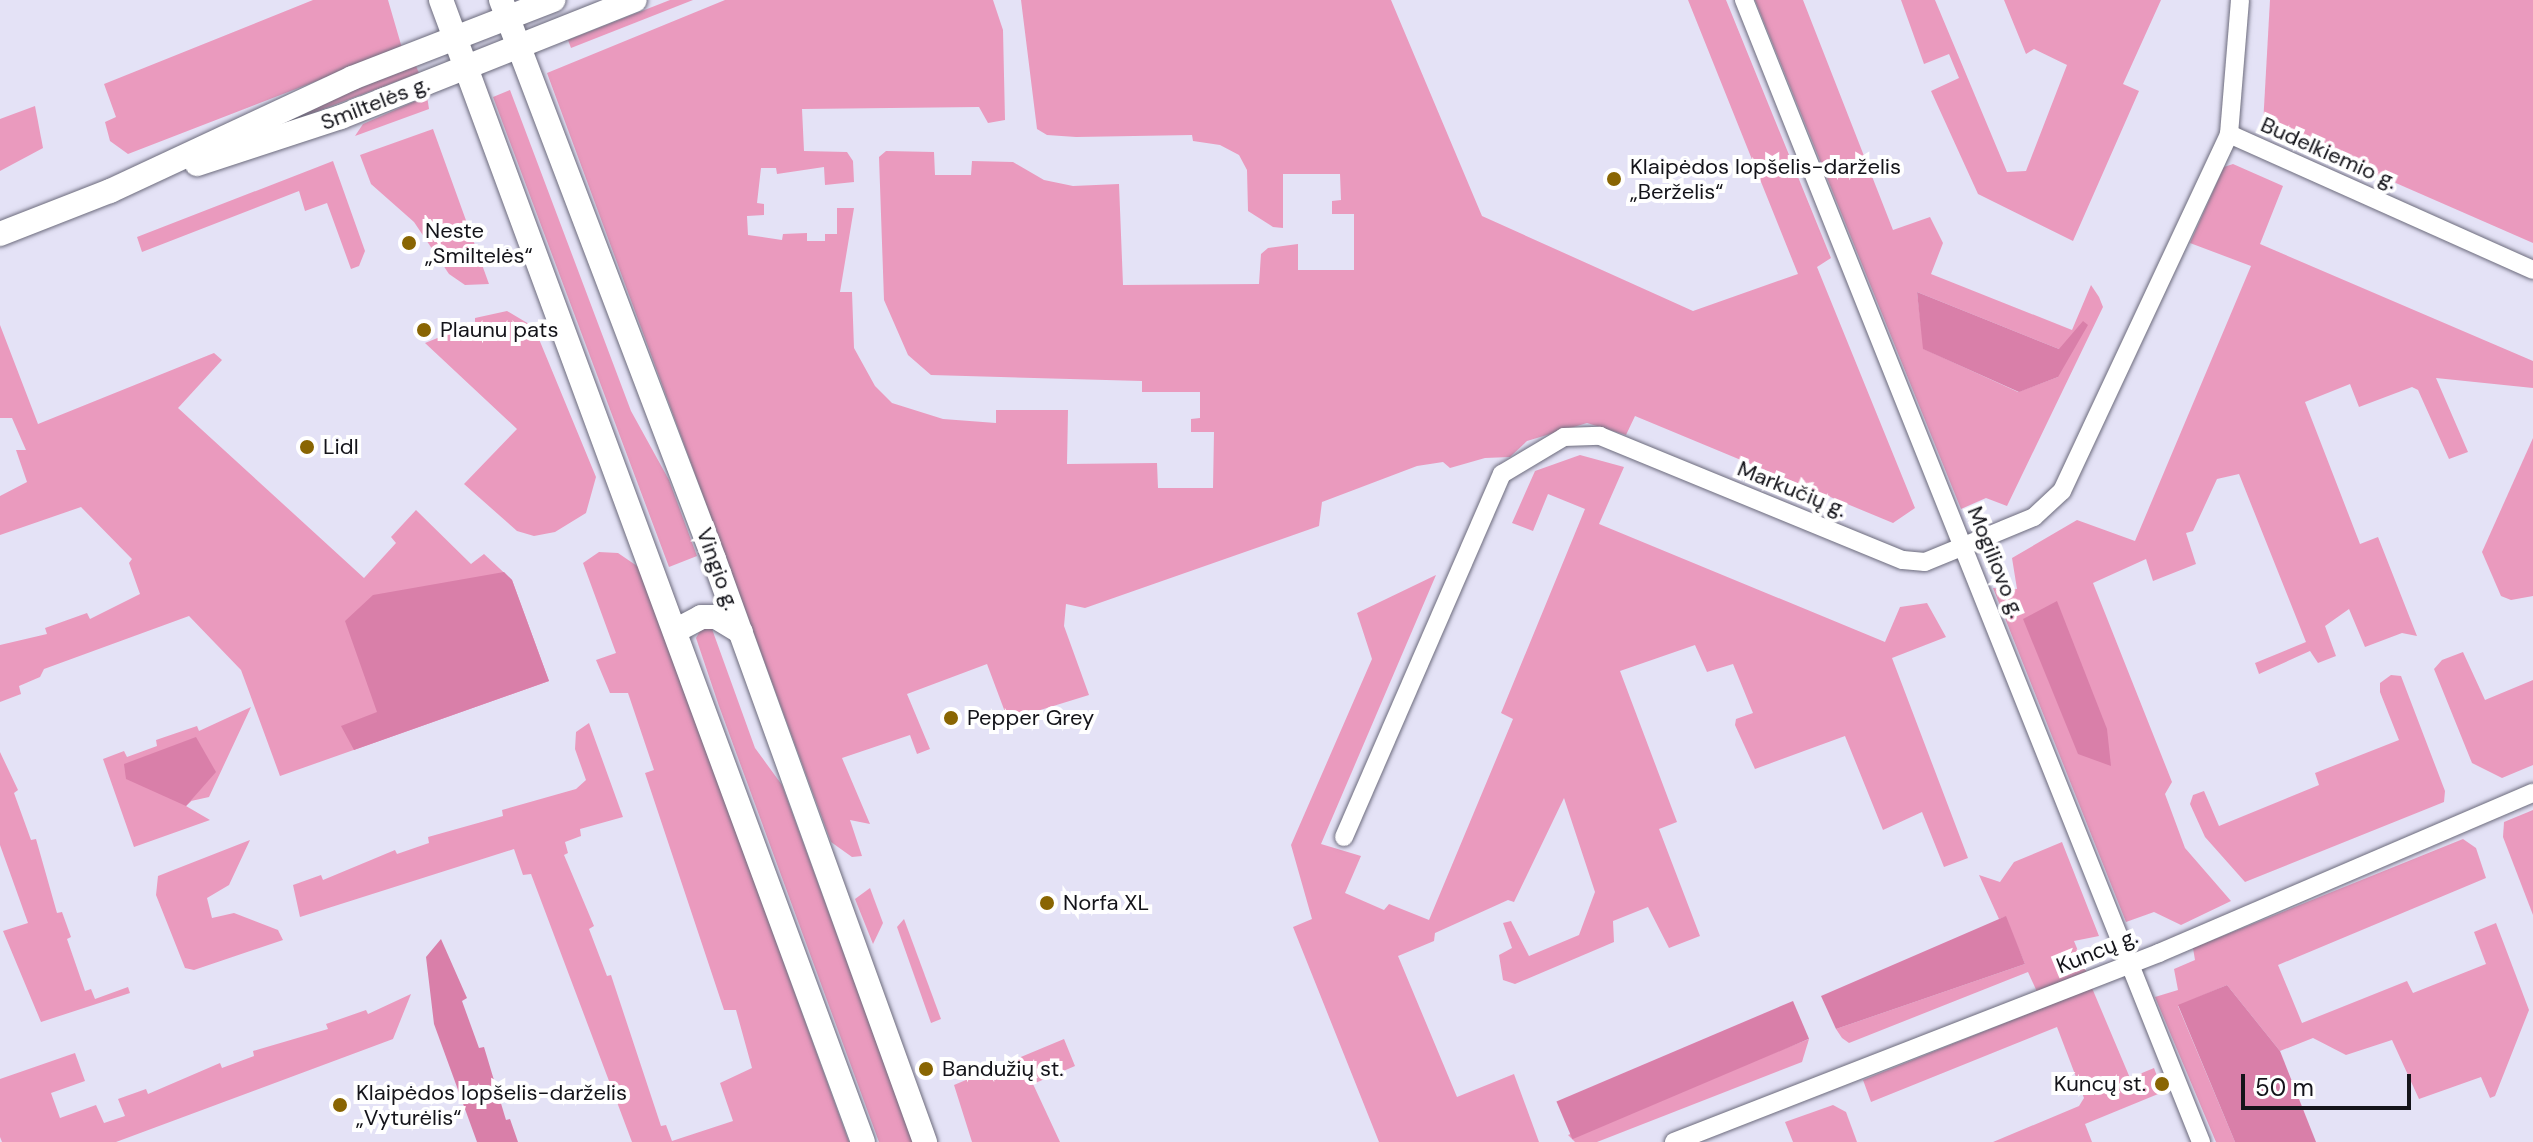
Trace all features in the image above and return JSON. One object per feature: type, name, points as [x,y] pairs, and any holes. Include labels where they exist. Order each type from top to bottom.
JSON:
[{"type":"main road","points":[[441,0],[677,630],[863,1142]]},
{"type":"main road","name":"Smiltelės g.","points":[[110,191],[352,78],[455,38],[505,9],[553,0]]},
{"type":"main road","name":"Smiltelės g.","points":[[0,234],[110,191],[341,117],[635,0]]},
{"type":"main road","name":"Vingio g.","points":[[505,9],[741,632],[925,1142]]},
{"type":"main road","points":[[677,630],[701,617],[716,617],[741,632]]},
{"type":"street","name":"Mogiliovo g.","points":[[1744,0],[2201,1142]]},
{"type":"street","name":"Budelkiemio g.","points":[[2240,0],[2229,134],[2533,270]]},
{"type":"street","name":"Markučių g.","points":[[1344,837],[1502,474],[1564,437],[1600,436],[1903,560],[1925,562],[2034,517],[2062,491],[2229,134]]},
{"type":"street","name":"Kuncų g.","points":[[1674,1142],[2130,964],[2533,793]]},
{"type":"shaded area","points":[[313,0],[388,0],[402,48],[128,154],[110,141],[105,122],[116,117],[104,84]]},
{"type":"shaded area","points":[[670,0],[693,0],[571,48],[568,40]]},
{"type":"shaded area","points":[[725,0],[993,0],[1003,30],[1005,120],[988,123],[979,107],[802,109],[804,151],[847,152],[853,161],[854,182],[825,185],[824,167],[777,174],[776,168],[761,168],[757,203],[764,204],[764,215],[747,216],[748,235],[782,240],[783,234],[807,233],[807,241],[825,241],[825,234],[837,234],[837,208],[854,208],[840,292],[852,292],[854,348],[875,386],[892,403],[943,419],[996,423],[996,410],[1068,410],[1067,464],[1157,463],[1158,488],[1213,488],[1214,432],[1191,432],[1191,419],[1200,418],[1200,392],[1142,392],[1142,381],[931,375],[908,355],[884,300],[879,157],[886,151],[934,152],[935,175],[971,175],[972,161],[1013,162],[1044,180],[1073,186],[1119,184],[1123,285],[1259,284],[1261,254],[1268,248],[1298,244],[1298,270],[1354,270],[1354,214],[1332,214],[1332,201],[1341,200],[1340,174],[1283,174],[1283,228],[1273,227],[1248,211],[1247,170],[1239,155],[1220,145],[1193,141],[1192,135],[1076,137],[1047,135],[1037,129],[1021,0],[1391,0],[1482,216],[1693,311],[1798,274],[1688,0],[1726,0],[1831,258],[1817,267],[1915,508],[1893,523],[1635,416],[1626,435],[1587,423],[1527,441],[1510,457],[1485,458],[1450,468],[1443,462],[1417,466],[1322,502],[1319,526],[1085,608],[1066,604],[1064,626],[1089,695],[1008,720],[987,664],[907,694],[930,749],[917,754],[910,735],[842,758],[870,824],[850,820],[862,856],[852,857],[831,842],[547,73]]},
{"type":"shaded area","points":[[1755,0],[1803,0],[1893,230],[1930,217],[1943,243],[1931,274],[2072,330],[2091,285],[2099,297],[2103,307],[2007,506],[1986,498],[1961,509]],"holes":[[[1917,292],[2059,349],[2058,377],[2018,392],[1924,349]]]},
{"type":"shaded area","points":[[1901,0],[1935,0],[2007,172],[2026,171],[2067,65],[2034,49],[2026,54],[2004,0],[2161,0],[2123,84],[2139,91],[2073,241],[1978,194],[1931,91],[1959,78],[1949,54],[1924,64]]},
{"type":"shaded area","points":[[2270,0],[2533,0],[2533,243],[2263,125]]},
{"type":"shaded area","points":[[416,66],[419,73],[246,138],[288,116]]},
{"type":"shaded area","points":[[510,90],[631,411],[669,480],[697,556],[669,567],[493,97]]},
{"type":"shaded area","points":[[427,96],[429,109],[355,136],[363,124]]},
{"type":"shaded area","points":[[35,106],[43,148],[0,171],[0,119]]},
{"type":"shaded area","points":[[433,129],[489,284],[465,285],[449,274],[414,222],[371,184],[360,155]]},
{"type":"shaded area","points":[[333,161],[365,251],[359,266],[351,269],[327,203],[305,211],[299,191],[142,252],[137,237]]},
{"type":"shaded area","points":[[2233,164],[2283,186],[2260,244],[2533,361],[2533,388],[2436,378],[2468,452],[2449,459],[2418,390],[2412,387],[2359,407],[2350,384],[2305,402],[2360,544],[2378,537],[2417,636],[2402,633],[2365,647],[2349,609],[2325,626],[2336,656],[2318,663],[2310,651],[2259,674],[2255,663],[2306,642],[2239,474],[2217,479],[2193,531],[2186,533],[2196,564],[2153,581],[2146,559],[2093,583],[2172,782],[2165,794],[2185,848],[2231,901],[2181,925],[2154,912],[2126,922],[1993,588],[2017,589],[2012,558],[2077,520],[2135,541],[2251,266],[2190,243],[2224,167]]},
{"type":"shaded area","points":[[1917,292],[2059,349],[2083,321],[2088,325],[2058,377],[2019,392],[1923,349]]},
{"type":"shaded area","points":[[507,311],[534,327],[596,477],[586,513],[555,532],[534,536],[517,531],[464,484],[517,429],[425,343],[475,323],[475,318]]},
{"type":"shaded area","points":[[0,325],[38,424],[214,353],[222,360],[178,408],[364,578],[396,543],[391,537],[416,510],[471,564],[484,554],[512,580],[549,681],[280,776],[241,670],[189,616],[44,669],[40,677],[19,686],[21,694],[0,702],[0,645],[47,634],[45,628],[87,613],[90,619],[140,594],[129,563],[132,559],[81,507],[0,535],[0,496],[27,482],[16,450],[26,450],[12,418],[0,418]]},
{"type":"shaded area","points":[[2533,438],[2533,596],[2511,600],[2501,596],[2482,552]]},
{"type":"shaded area","points":[[1580,455],[1624,467],[1599,524],[1885,642],[1900,607],[1927,603],[1946,637],[1892,658],[1968,858],[1944,867],[1922,812],[1883,830],[1845,736],[1755,769],[1735,725],[1736,719],[1753,713],[1733,664],[1707,672],[1695,645],[1620,671],[1677,822],[1659,829],[1700,936],[1669,948],[1648,907],[1613,921],[1614,942],[1515,984],[1503,980],[1499,955],[1512,948],[1503,923],[1511,921],[1529,956],[1579,935],[1595,892],[1564,798],[1514,902],[1508,900],[1435,933],[1434,941],[1398,956],[1457,1097],[1514,1074],[1539,1142],[1379,1142],[1293,927],[1312,919],[1291,845],[1372,659],[1357,613],[1436,575],[1321,844],[1361,856],[1345,893],[1384,910],[1389,904],[1429,920],[1513,719],[1501,713],[1585,509],[1548,494],[1533,531],[1512,523],[1535,471]]},
{"type":"shaded area","points":[[599,552],[618,553],[640,568],[849,1142],[632,1142],[531,874],[523,875],[514,849],[300,917],[293,885],[321,875],[323,880],[395,850],[397,854],[429,843],[428,837],[503,816],[502,810],[576,789],[586,780],[575,749],[576,732],[589,723],[623,817],[580,829],[581,836],[565,842],[568,853],[564,855],[594,926],[589,929],[607,976],[611,975],[661,1126],[666,1125],[672,1141],[733,1121],[720,1083],[752,1068],[736,1010],[724,1010],[645,773],[654,770],[628,693],[610,693],[596,660],[616,653],[583,563]]},
{"type":"shaded area","points":[[504,572],[512,580],[549,681],[354,750],[341,726],[377,712],[345,621],[373,595]]},
{"type":"shaded area","points":[[2057,601],[2107,729],[2111,766],[2078,754],[2023,619]]},
{"type":"shaded area","points":[[703,626],[712,629],[755,748],[782,785],[913,1142],[879,1142],[719,706],[696,638]]},
{"type":"shaded area","points":[[2463,652],[2485,700],[2533,680],[2533,765],[2502,778],[2472,763],[2434,669],[2442,660]]},
{"type":"shaded area","points":[[2391,675],[2401,676],[2445,791],[2444,802],[2245,882],[2205,837],[2190,804],[2193,795],[2204,791],[2219,826],[2319,785],[2315,773],[2399,740],[2380,692],[2380,683]]},
{"type":"shaded area","points":[[251,707],[209,797],[192,801],[186,806],[210,820],[134,847],[103,759],[124,751],[127,757],[157,746],[156,740],[197,726],[199,731]]},
{"type":"shaded area","points":[[196,737],[216,772],[186,806],[126,779],[124,764]]},
{"type":"shaded area","points":[[0,752],[18,790],[14,793],[31,840],[36,839],[57,913],[62,912],[71,937],[67,939],[85,991],[91,989],[95,999],[128,987],[130,993],[41,1022],[3,931],[28,923],[0,845]]},
{"type":"shaded area","points":[[2533,810],[2533,915],[2503,837],[2504,822]]},
{"type":"shaded area","points":[[2463,839],[2476,848],[2486,878],[2278,965],[2302,1023],[2407,981],[2413,993],[2486,964],[2474,932],[2496,923],[2529,1010],[2495,1096],[2490,1098],[2481,1077],[2419,1099],[2392,1040],[2346,1055],[2313,1038],[2280,1051],[2227,985],[2178,1006],[2235,1142],[2216,1142],[2155,997],[2178,990],[2174,969],[2195,960],[2193,948]]},
{"type":"shaded area","points":[[250,840],[229,885],[207,898],[212,918],[234,913],[278,930],[283,940],[194,970],[185,968],[156,895],[158,876]]},
{"type":"shaded area","points":[[2062,842],[2099,936],[2074,941],[2087,973],[2038,994],[2028,972],[1849,1043],[1842,1038],[1836,1029],[2025,964],[2005,917],[1999,919],[1979,875],[2000,882],[2014,862]]},
{"type":"shaded area","points":[[870,888],[883,923],[873,944],[855,899]]},
{"type":"shaded area","points":[[2006,916],[2025,964],[1836,1029],[1821,996]]},
{"type":"shaded area","points":[[904,919],[941,1019],[931,1023],[897,927]]},
{"type":"shaded area","points":[[441,939],[467,998],[462,1001],[479,1048],[484,1047],[506,1120],[510,1119],[518,1142],[477,1142],[434,1024],[426,957]]},
{"type":"shaded area","points":[[2227,985],[2280,1051],[2316,1142],[2235,1142],[2178,1005]]},
{"type":"shaded area","points":[[2092,988],[2130,1078],[2154,1068],[2163,1092],[2085,1124],[2092,1142],[1993,1142],[2079,1106],[2084,1098],[2057,1027],[1871,1102],[1863,1080]]},
{"type":"shaded area","points":[[411,994],[393,1039],[116,1142],[2,1142],[0,1137],[0,1079],[75,1053],[85,1081],[51,1093],[60,1118],[96,1105],[104,1123],[125,1116],[118,1099],[146,1089],[148,1094],[220,1063],[222,1068],[254,1056],[253,1051],[328,1029],[326,1024],[366,1010],[368,1014]]},
{"type":"shaded area","points":[[1793,1001],[1809,1039],[1572,1139],[1556,1101]]},
{"type":"shaded area","points":[[1064,1039],[1075,1066],[1033,1084],[1060,1142],[972,1142],[954,1085]]},
{"type":"shaded area","points":[[1809,1039],[1802,1062],[1597,1142],[1575,1142],[1568,1135]]},
{"type":"shaded area","points":[[1833,1105],[1846,1112],[1857,1142],[1793,1142],[1785,1122]]},
{"type":"place","name":"Klaipėdos lopšelis-darželis „Berželis“","points":[[1614,179]]},
{"type":"place","name":"Neste „Smiltelės“","points":[[409,243]]},
{"type":"place","name":"Plaunu pats","points":[[424,330]]},
{"type":"place","name":"Lidl","points":[[307,447]]},
{"type":"place","name":"Pepper Grey","points":[[951,718]]},
{"type":"place","name":"Norfa XL","points":[[1047,903]]},
{"type":"place","name":"Bandužių st.","points":[[926,1069]]},
{"type":"place","name":"Kuncų st.","points":[[2162,1084]]},
{"type":"place","name":"Klaipėdos lopšelis-darželis „Vyturėlis“","points":[[340,1105]]}]
